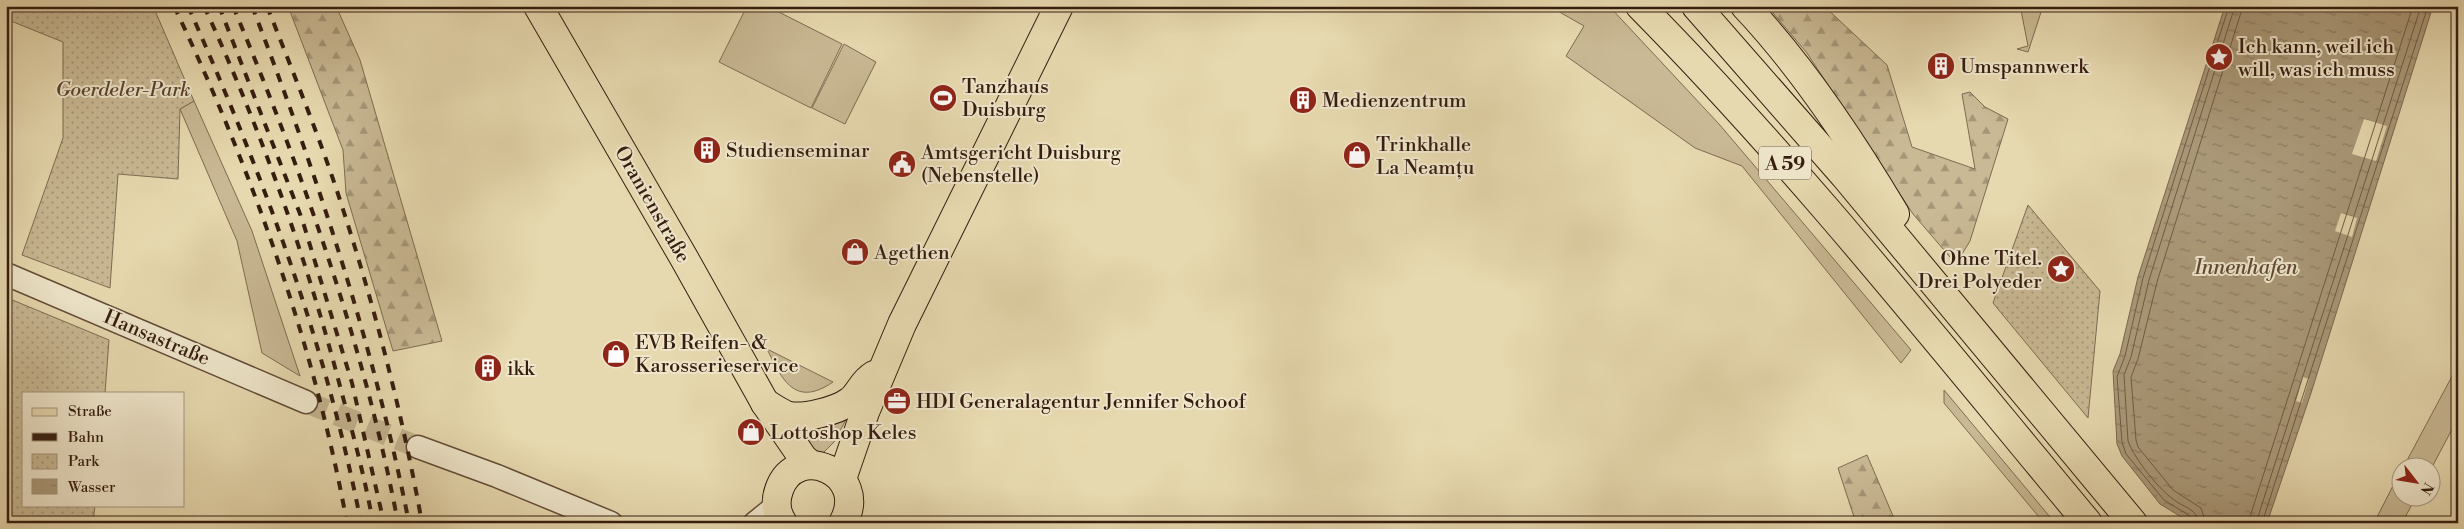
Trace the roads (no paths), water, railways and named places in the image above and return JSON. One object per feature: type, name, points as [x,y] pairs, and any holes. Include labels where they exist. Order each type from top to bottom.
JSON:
[{"type":"main road","name":"Oranienstraße","points":[[538,6],[694,275],[765,403],[803,458],[825,470]]},
{"type":"main road","points":[[825,470],[830,459],[865,412],[902,324],[1060,6]]},
{"type":"main road","name":"A 59","points":[[1640,6],[1705,72],[1924,325],[2088,523]]},
{"type":"main road","name":"A 59","points":[[1696,6],[1844,175],[1945,299],[2133,523]]},
{"type":"main road","points":[[1745,6],[1763,25],[1817,96],[1890,205],[1945,299]]},
{"type":"main road","points":[[765,403],[784,414],[793,416],[827,411],[851,400],[864,381],[885,368]]},
{"type":"main road","name":"Oranienstraße","points":[[765,403],[786,477]]},
{"type":"main road","points":[[780,514],[777,496],[786,477],[802,467],[825,470],[848,489],[850,500],[843,522]]},
{"type":"street","name":"Hansastraße","points":[[6,274],[306,402]]},
{"type":"street","points":[[418,447],[497,476],[611,523]]},
{"type":"street","points":[[755,523],[780,514]]},
{"type":"water","name":"Innenhafen","points":[[2225,6],[2433,6],[2311,393],[2267,523],[2188,521],[2160,504],[2122,456],[2117,444],[2113,371],[2120,354],[2138,277]]},
{"type":"tunnel","points":[[306,402],[418,447]]},
{"type":"railway","points":[[174,6],[229,131],[277,259],[317,390],[347,523]]},
{"type":"railway","points":[[188,6],[241,132],[289,260],[330,390],[347,456],[361,523]]},
{"type":"railway","points":[[204,6],[245,100],[298,244],[328,341],[363,473],[373,523]]},
{"type":"railway","points":[[219,6],[302,219],[352,383],[384,523]]},
{"type":"railway","points":[[233,6],[284,132],[329,260],[368,390],[398,523]]},
{"type":"railway","points":[[252,6],[299,133],[342,262],[379,391],[409,523]]},
{"type":"railway","points":[[267,6],[322,149],[364,277],[406,440],[422,523]]},
{"type":"place","name":"Ich kann, weil ich will, was ich muss","points":[[2219,57]]},
{"type":"place","name":"Umspannwerk","points":[[1941,66]]},
{"type":"place","name":"Tanzhaus Duisburg","points":[[943,98]]},
{"type":"place","name":"Medienzentrum","points":[[1303,100]]},
{"type":"place","name":"Studienseminar","points":[[707,150]]},
{"type":"place","name":"Trinkhalle La Neamțu","points":[[1357,155]]},
{"type":"place","name":"Amtsgericht Duisburg (Nebenstelle)","points":[[902,164]]},
{"type":"place","name":"Agethen","points":[[855,252]]},
{"type":"place","name":"Ohne Titel. Drei Polyeder","points":[[2061,269]]},
{"type":"place","name":"EVB Reifen- & Karosserieservice","points":[[616,354]]},
{"type":"place","name":"ikk","points":[[488,368]]},
{"type":"place","name":"HDI Generalagentur Jennifer Schoof","points":[[897,401]]},
{"type":"place","name":"Lottoshop Keles","points":[[751,432]]},
{"type":"park label","name":"Goerdeler-Park","points":[[123,89]]}]
